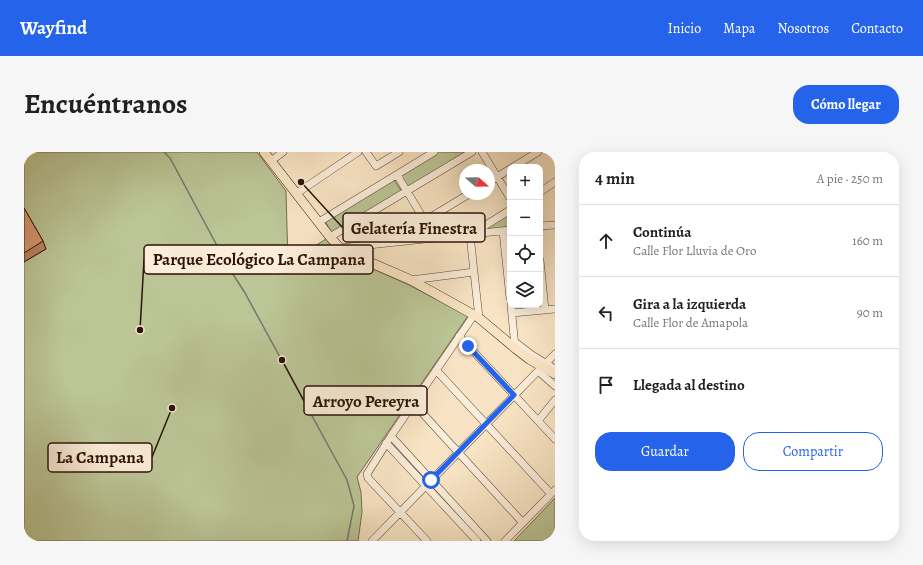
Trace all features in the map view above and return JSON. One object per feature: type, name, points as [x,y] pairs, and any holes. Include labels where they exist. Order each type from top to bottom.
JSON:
[{"type":"main road","points":[[264,152],[340,248],[411,280],[477,316],[530,360],[555,374]]},
{"type":"street","points":[[271,161],[283,152]]},
{"type":"street","points":[[296,193],[358,152]]},
{"type":"street","points":[[366,152],[376,166],[399,152]]},
{"type":"street","points":[[319,222],[434,152]]},
{"type":"street","points":[[330,237],[472,152]]},
{"type":"street","points":[[482,152],[507,193]]},
{"type":"street","points":[[518,164],[538,152]]},
{"type":"street","points":[[497,177],[507,171]]},
{"type":"street","points":[[397,175],[425,221]]},
{"type":"street","points":[[543,190],[555,182]]},
{"type":"street","points":[[389,242],[459,200]]},
{"type":"street","points":[[470,235],[507,212]]},
{"type":"street","points":[[543,226],[554,224]]},
{"type":"street","points":[[340,248],[506,230],[508,272]]},
{"type":"street","points":[[427,541],[368,478],[367,474],[386,443],[459,336],[477,316],[470,235]]},
{"type":"street","points":[[411,280],[474,272]]},
{"type":"street","points":[[541,272],[545,310]]},
{"type":"street","points":[[511,308],[515,346]]},
{"type":"street","points":[[512,313],[555,309]]},
{"type":"street","points":[[459,336],[555,439]]},
{"type":"street","points":[[372,541],[555,354]]},
{"type":"street","points":[[542,367],[555,369]]},
{"type":"street","points":[[542,367],[555,386]]},
{"type":"street","points":[[436,370],[486,424],[553,492],[505,541]]},
{"type":"street","points":[[538,421],[555,400]]},
{"type":"street","points":[[414,404],[523,523]]},
{"type":"street","points":[[391,436],[487,541]]},
{"type":"street","points":[[386,443],[477,541]]},
{"type":"green space","points":[[24,152],[257,152],[286,191],[288,263],[326,239],[337,253],[409,285],[468,316],[357,477],[361,492],[362,512],[358,541],[24,541],[24,262],[46,249],[24,211]]},
{"type":"green space","points":[[438,152],[465,152],[408,188],[401,176]]},
{"type":"green space","points":[[394,180],[402,192],[332,234],[325,221]]},
{"type":"green space","points":[[507,216],[507,227],[479,232]]},
{"type":"green space","points":[[555,498],[555,541],[514,541]]},
{"type":"building","points":[[24,208],[43,241],[24,253]]},
{"type":"building","points":[[554,536],[555,541],[550,541]]},
{"type":"waterway","points":[[164,152],[170,158],[229,268],[245,293],[347,480],[354,506],[347,541]]},
{"type":"place","name":"Gelatería Finestra","points":[[301,182]]},
{"type":"place","name":"Parque Ecológico La Campana","points":[[140,330]]},
{"type":"place","name":"Arroyo Pereyra","points":[[282,360]]},
{"type":"place","name":"La Campana","points":[[172,408]]},
{"type":"route","points":[[431,480],[514,395],[468,346]]}]
